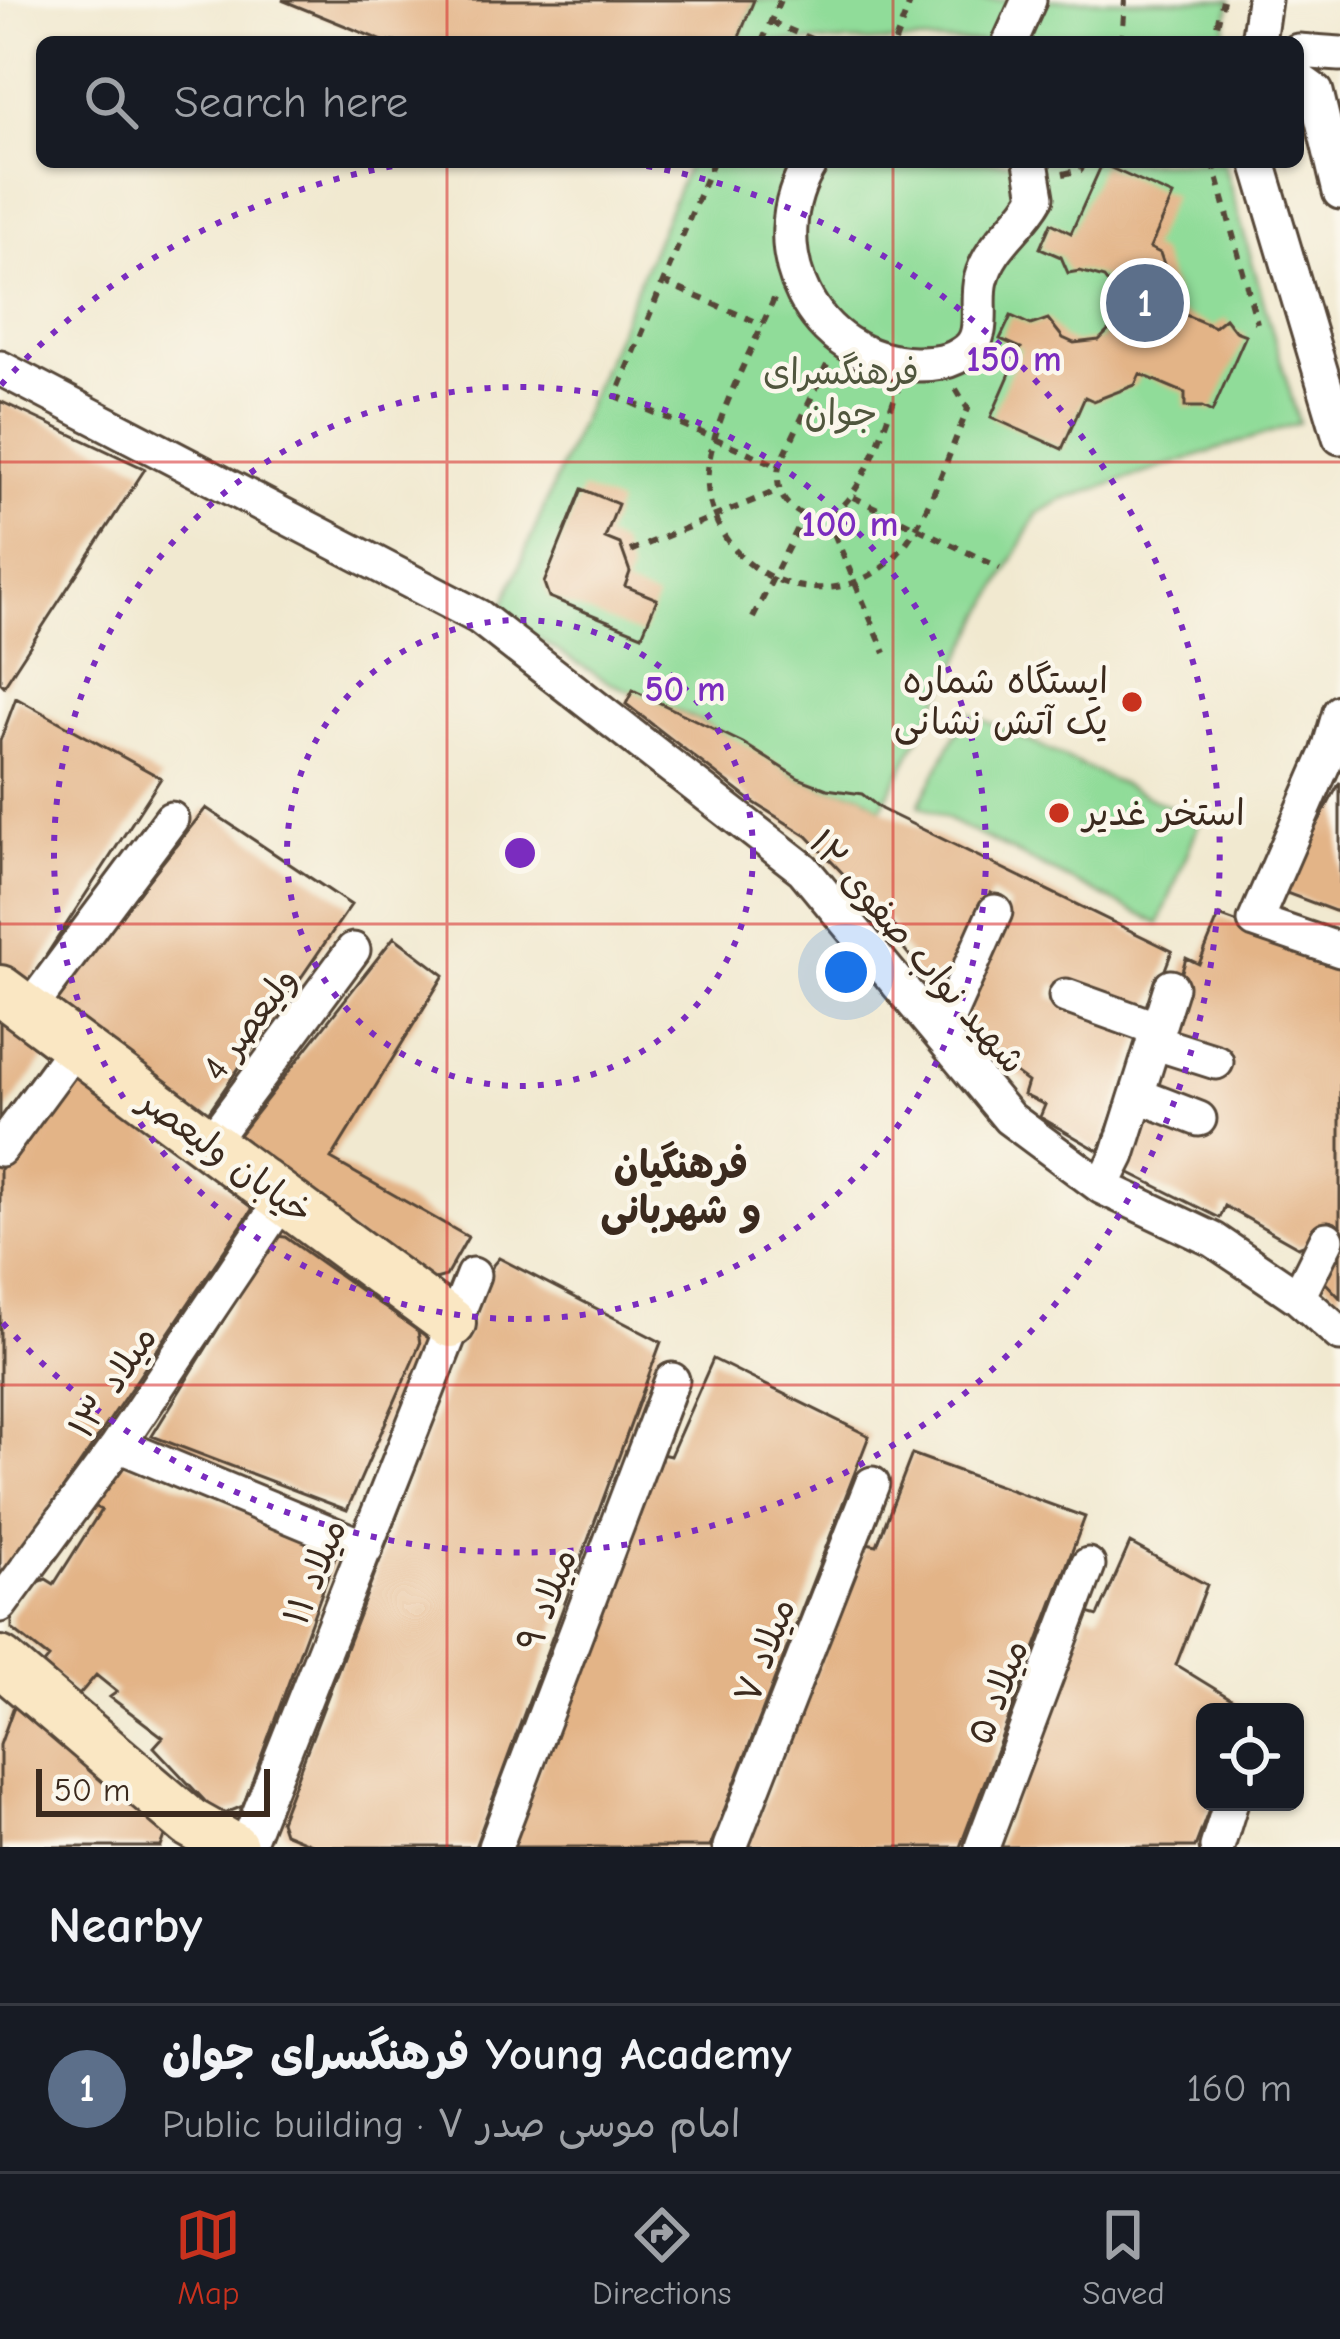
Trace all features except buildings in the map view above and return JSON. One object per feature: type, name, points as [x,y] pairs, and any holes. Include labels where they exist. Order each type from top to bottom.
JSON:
[{"type":"street","points":[[1013,36],[1029,0]]},
{"type":"street","points":[[1259,36],[1264,0]]},
{"type":"street","points":[[1304,51],[1340,54]]},
{"type":"street","points":[[1304,84],[1316,92],[1340,192]]},
{"type":"street","points":[[807,168],[795,188],[789,219],[791,257],[803,293],[827,330],[840,339],[882,361],[925,364],[968,350],[978,337],[977,305],[988,260],[1037,197],[1031,168]]},
{"type":"street","points":[[1260,168],[1340,437]]},
{"type":"street","name":"شهید نواب صفوی ۱۲","points":[[0,368],[479,617],[803,869],[1009,1118],[1102,1187],[1214,1240],[1298,1297],[1340,1334]]},
{"type":"street","points":[[1340,712],[1334,756],[1255,920],[1340,950]]},
{"type":"street","points":[[14,1000],[171,819]]},
{"type":"street","points":[[941,1033],[995,912]]},
{"type":"street","name":"ولیعصر 4","points":[[209,1144],[353,950]]},
{"type":"street","points":[[1102,1187],[1118,1154],[1171,987]]},
{"type":"street","points":[[1066,997],[1216,1063]]},
{"type":"street","name":"خیابان ولیعصر","points":[[14,1000],[452,1324]]},
{"type":"street","points":[[0,1149],[76,1046]]},
{"type":"street","points":[[1137,1095],[1199,1119]]},
{"type":"street","name":"میلاد ۱۳","points":[[0,1604],[118,1445],[283,1199]]},
{"type":"street","points":[[1298,1297],[1328,1240]]},
{"type":"street","name":"میلاد ۱۱","points":[[246,1847],[473,1275]]},
{"type":"street","name":"میلاد ۹","points":[[494,1847],[672,1380]]},
{"type":"street","points":[[118,1445],[367,1548]]},
{"type":"street","name":"میلاد ۷","points":[[730,1847],[872,1484]]},
{"type":"street","name":"میلاد ۵","points":[[982,1847],[1088,1565]]},
{"type":"street","points":[[1,1666],[185,1835],[233,1847]]},
{"type":"street","points":[[1217,1847],[1229,1811]]},
{"type":"path","points":[[765,36],[780,0]]},
{"type":"path","points":[[897,36],[911,0]]},
{"type":"path","points":[[1122,36],[1125,0]]},
{"type":"path","points":[[1214,36],[1223,0]]},
{"type":"path","points":[[771,22],[804,36]]},
{"type":"path","points":[[710,168],[616,396],[778,466]]},
{"type":"path","points":[[1215,168],[1257,323]]},
{"type":"path","points":[[791,257],[715,438],[707,488],[714,517],[748,566],[772,580],[809,589],[855,582],[888,563],[916,527],[968,409],[925,364],[853,497],[837,513],[804,516],[784,501],[778,466],[840,339]]},
{"type":"path","points":[[663,282],[763,325]]},
{"type":"path","points":[[630,550],[779,490]]},
{"type":"path","points":[[853,497],[1000,568]]},
{"type":"path","points":[[753,618],[804,516]]},
{"type":"path","points":[[826,517],[885,653]]},
{"type":"green space","points":[[754,0],[1231,0],[1224,36],[739,36]]},
{"type":"green space","name":"فرهنگسرای جوان","points":[[686,168],[1225,168],[1299,423],[1062,500],[1037,514],[881,809],[862,794],[827,789],[798,778],[699,720],[610,683],[499,615]]},
{"type":"green space","name":"استخر غدیر","points":[[967,712],[1200,821],[1159,924],[919,805]]},
{"type":"place","name":"فرهنگسرای جوان Young Academy","points":[[1145,303]]},
{"type":"place","name":"ایستگاه شماره یک آتش نشانی","points":[[1132,702]]},
{"type":"place","name":"استخر غدیر","points":[[1059,813]]},
{"type":"district","name":"فرهنگیان و شهربانی","points":[[681,1188]]}]
